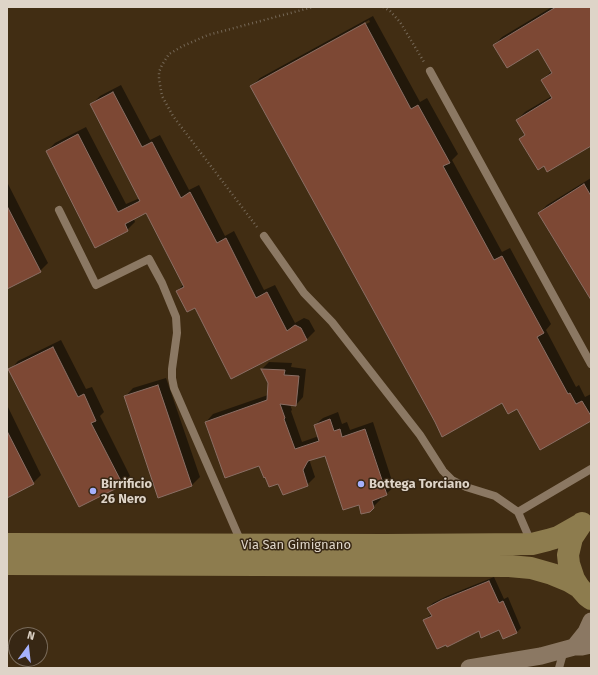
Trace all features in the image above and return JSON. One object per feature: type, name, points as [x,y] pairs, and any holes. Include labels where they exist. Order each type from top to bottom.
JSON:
[{"type":"main road","name":"Via San Gimignano","points":[[7,544],[532,544],[558,537],[586,520]]},
{"type":"main road","points":[[585,593],[574,579],[571,572],[568,555],[572,538],[586,520]]},
{"type":"main road","name":"Via San Gimignano","points":[[7,564],[509,566],[531,568],[548,573],[568,581],[585,593]]},
{"type":"street","points":[[569,648],[586,632],[591,621]]},
{"type":"street","points":[[469,668],[541,656],[569,648],[591,645]]},
{"type":"lane","points":[[430,71],[591,364]]},
{"type":"lane","points":[[59,210],[96,285],[149,259],[176,317],[177,333],[172,369],[174,388],[242,545]]},
{"type":"lane","points":[[264,236],[304,293],[332,322],[420,435],[443,471],[452,480],[466,487],[494,496],[518,512],[532,544]]},
{"type":"lane","points":[[518,512],[591,469]]},
{"type":"lane","points":[[560,668],[569,648]]},
{"type":"path","points":[[264,236],[173,116],[162,96],[159,79],[160,72],[162,65],[169,54],[183,46],[208,36],[313,7]]},
{"type":"path","points":[[382,7],[390,11],[400,22],[430,71]]},
{"type":"shaded area","points":[[7,7],[591,7],[591,668],[7,668]]},
{"type":"building","points":[[556,7],[591,7],[591,146],[547,172],[544,166],[538,170],[519,139],[525,135],[516,120],[552,98],[541,80],[552,73],[538,49],[507,68],[493,45]]},
{"type":"building","points":[[365,23],[411,109],[418,105],[450,163],[443,166],[494,260],[502,256],[544,333],[537,337],[568,394],[570,393],[576,404],[582,401],[591,416],[591,421],[540,450],[517,409],[508,414],[502,403],[442,437],[250,86]]},
{"type":"building","points":[[113,92],[142,147],[152,142],[181,198],[190,192],[217,243],[226,238],[256,298],[267,292],[287,331],[295,325],[301,328],[307,340],[231,379],[195,308],[187,312],[176,291],[184,287],[146,213],[125,224],[128,231],[95,248],[46,151],[78,134],[118,212],[140,201],[90,104]]},
{"type":"building","points":[[584,184],[591,196],[591,300],[538,213]]},
{"type":"building","points":[[7,206],[41,272],[7,289]]},
{"type":"building","points":[[53,347],[78,397],[84,394],[96,421],[91,423],[123,485],[79,507],[8,369]]},
{"type":"building","points":[[261,369],[285,370],[284,375],[299,376],[296,406],[280,404],[295,449],[319,441],[314,425],[330,419],[334,431],[340,429],[342,437],[365,429],[387,495],[372,501],[374,508],[370,512],[361,514],[359,505],[343,510],[325,456],[308,461],[303,470],[308,486],[283,495],[278,484],[269,487],[259,466],[225,478],[205,422],[267,400],[268,383]]},
{"type":"building","points":[[158,385],[192,486],[158,498],[124,396]]},
{"type":"building","points":[[7,431],[34,484],[7,498]]},
{"type":"building","points":[[489,581],[499,603],[503,601],[517,633],[503,639],[499,630],[481,638],[479,631],[447,647],[446,645],[437,649],[423,620],[432,616],[427,608],[442,600]]},
{"type":"place","name":"Bottega Torciano","points":[[361,484]]},
{"type":"place","name":"Birrificio 26 Nero","points":[[93,491]]}]
